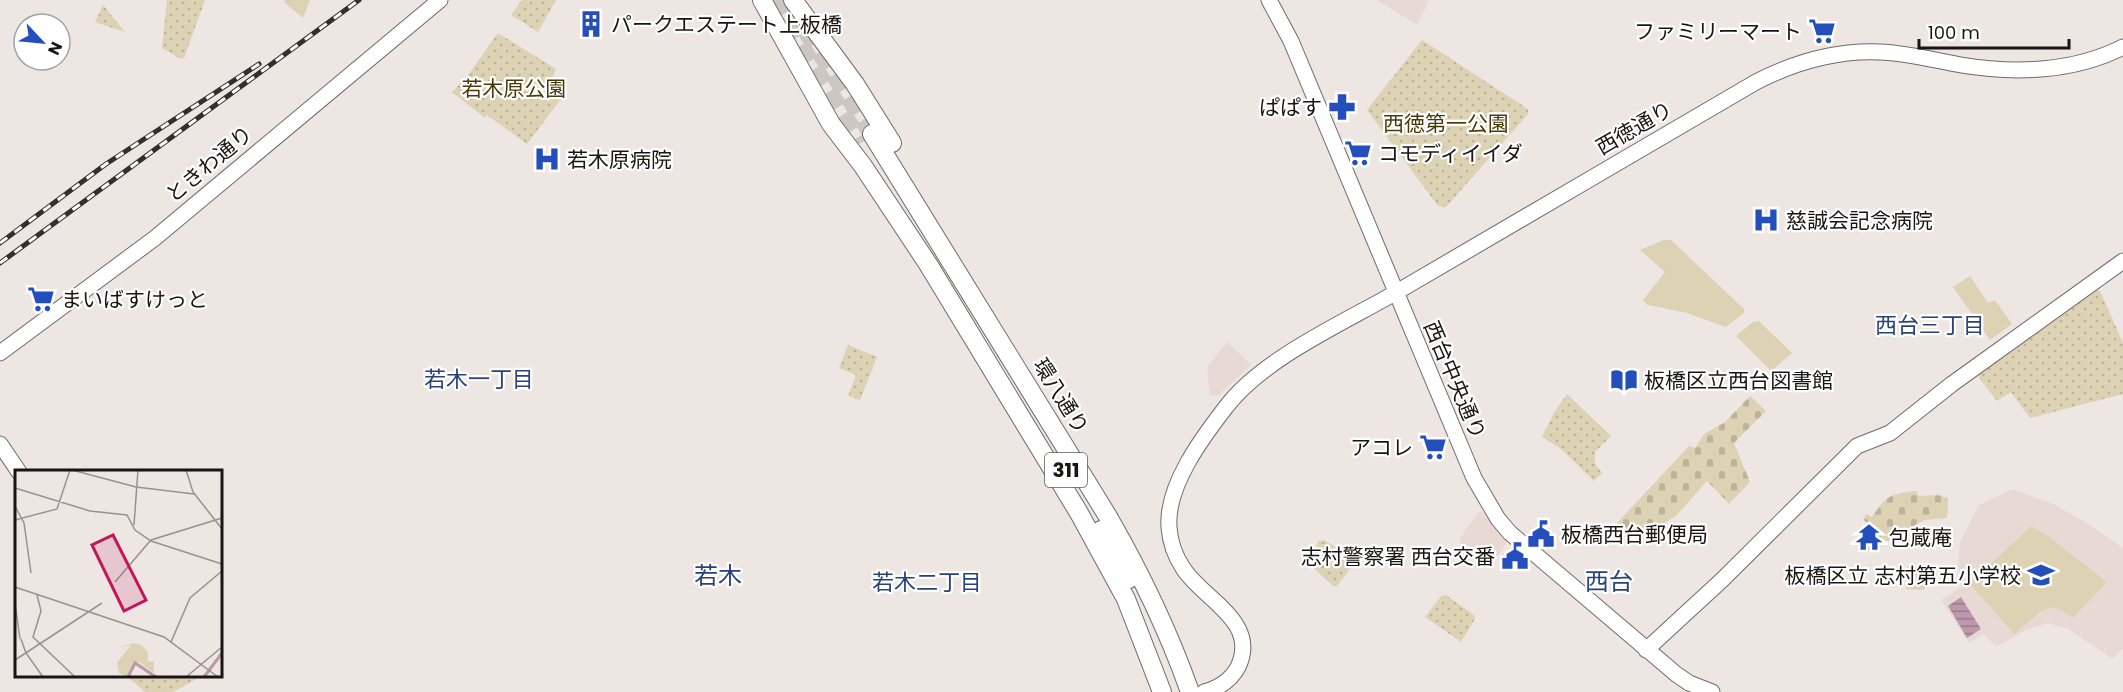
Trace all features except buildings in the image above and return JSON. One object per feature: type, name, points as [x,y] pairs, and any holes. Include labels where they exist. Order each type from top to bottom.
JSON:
[{"type":"main road","points":[[762,0],[831,124],[932,262],[1004,380],[1107,566],[1112,569],[1162,692]]},
{"type":"main road","points":[[793,0],[855,84],[925,198],[958,254],[987,318]]},
{"type":"main road","name":"環八通り","points":[[1173,692],[1127,574],[1057,455],[1004,380],[932,262],[867,138],[987,318],[1129,552],[1160,615],[1190,692]]},
{"type":"street","name":"ときわ通り","points":[[0,353],[155,238],[440,0]]},
{"type":"street","name":"西台中央通り","points":[[1269,0],[1292,41],[1474,478],[1498,519],[1522,544],[1646,650],[1689,683],[1712,692]]},
{"type":"street","name":"西徳通り","points":[[1204,692],[1222,685],[1234,674],[1240,662],[1242,641],[1232,618],[1184,570],[1175,553],[1170,536],[1169,511],[1176,483],[1220,416],[1240,391],[1263,370],[1756,82],[1790,66],[1835,54],[1879,51],[1980,67],[2059,68],[2102,57],[2123,47]]},
{"type":"street","points":[[1646,650],[1730,573],[1857,446],[1890,433],[1952,384],[2123,261]]},
{"type":"street","points":[[0,444],[17,470]]},
{"type":"shaded area","points":[[1377,0],[1429,0],[1416,24]]},
{"type":"shaded area","points":[[1227,342],[1251,365],[1218,396],[1210,395],[1207,367]]},
{"type":"shaded area","name":"板橋区立 志村第五小学校","points":[[2013,489],[2055,505],[2123,548],[2123,648],[2113,659],[2068,629],[2048,623],[2028,629],[1996,647],[1984,634],[1969,643],[1941,600],[1961,587],[1958,563],[1960,542],[1979,505]]},
{"type":"shaded area","points":[[1482,511],[1507,542],[1497,558],[1460,543],[1460,539],[1478,512]]},
{"type":"shaded area","points":[[1961,597],[1981,629],[1967,638],[1948,606]]},
{"type":"green space","points":[[167,0],[205,0],[184,58],[181,59],[162,48]]},
{"type":"green space","points":[[285,0],[310,0],[303,18],[284,2]]},
{"type":"green space","points":[[522,0],[556,0],[538,32],[511,15]]},
{"type":"green space","points":[[103,5],[125,32],[95,22]]},
{"type":"green space","name":"若木原公園","points":[[498,33],[556,69],[551,81],[567,91],[527,144],[487,115],[485,118],[452,92],[468,75]]},
{"type":"green space","name":"西徳第一公園","points":[[1422,40],[1528,109],[1528,114],[1446,207],[1438,206],[1367,110]]},
{"type":"green space","points":[[1664,240],[1671,240],[1744,309],[1744,313],[1726,327],[1687,313],[1648,305],[1643,300],[1665,272],[1640,250]]},
{"type":"green space","points":[[1970,276],[1988,303],[1995,300],[2012,324],[1990,340],[1953,287]]},
{"type":"green space","points":[[2096,290],[2100,291],[2123,343],[2123,394],[2030,418],[2011,392],[1997,401],[1979,378],[1979,374]]},
{"type":"green space","points":[[1759,321],[1792,353],[1771,371],[1736,336],[1753,322]]},
{"type":"green space","points":[[848,345],[877,357],[860,400],[848,396],[856,375],[839,368]]},
{"type":"green space","points":[[1567,394],[1611,436],[1595,452],[1595,464],[1602,473],[1594,481],[1561,449],[1542,437],[1555,411]]},
{"type":"green space","points":[[1750,396],[1766,411],[1734,443],[1750,482],[1729,504],[1707,481],[1676,516],[1636,539],[1617,523],[1689,446],[1695,448],[1704,434],[1725,422]]},
{"type":"green space","points":[[1916,491],[1919,496],[1938,495],[1948,498],[1947,518],[1924,520],[1867,553],[1865,549],[1879,536],[1863,519],[1867,514],[1872,517],[1890,497]]},
{"type":"green space","points":[[2031,526],[2048,536],[2107,582],[2073,618],[2051,607],[2039,613],[2014,634],[1970,584]]},
{"type":"green space","points":[[1324,540],[1355,558],[1355,562],[1337,586],[1333,586],[1309,564],[1308,560],[1319,541]]},
{"type":"green space","points":[[1907,567],[1927,568],[1926,586],[1923,590],[1906,589]]},
{"type":"green space","points":[[1446,595],[1474,615],[1475,619],[1461,642],[1425,617],[1441,596]]},
{"type":"green space","points":[[200,677],[173,692],[145,692],[129,678]]},
{"type":"tunnel","points":[[772,0],[861,143]]},
{"type":"tunnel","points":[[805,29],[872,134]]},
{"type":"railway","points":[[0,263],[359,0]]},
{"type":"railway","points":[[0,243],[106,164],[259,64]]},
{"type":"place","name":"パークエステート上板橋","points":[[591,24]]},
{"type":"place","name":"ファミリーマート","points":[[1822,31]]},
{"type":"place","name":"ぱぱす","points":[[1342,107]]},
{"type":"place","name":"コモディイイダ","points":[[1358,153]]},
{"type":"place","name":"若木原病院","points":[[547,159]]},
{"type":"place","name":"慈誠会記念病院","points":[[1766,220]]},
{"type":"place","name":"まいばすけっと","points":[[41,299]]},
{"type":"place","name":"板橋区立西台図書館","points":[[1624,380]]},
{"type":"place","name":"アコレ","points":[[1433,447]]},
{"type":"place","name":"板橋西台郵便局","points":[[1541,534]]},
{"type":"place","name":"包蔵庵","points":[[1869,537]]},
{"type":"place","name":"志村警察署 西台交番","points":[[1515,556]]},
{"type":"place","name":"板橋区立 志村第五小学校","points":[[2041,575]]},
{"type":"district","name":"西台三丁目","points":[[1930,325]]},
{"type":"district","name":"若木一丁目","points":[[479,379]]},
{"type":"district","name":"若木","points":[[718,575]]},
{"type":"district","name":"西台","points":[[1609,581]]},
{"type":"district","name":"若木二丁目","points":[[927,582]]}]
